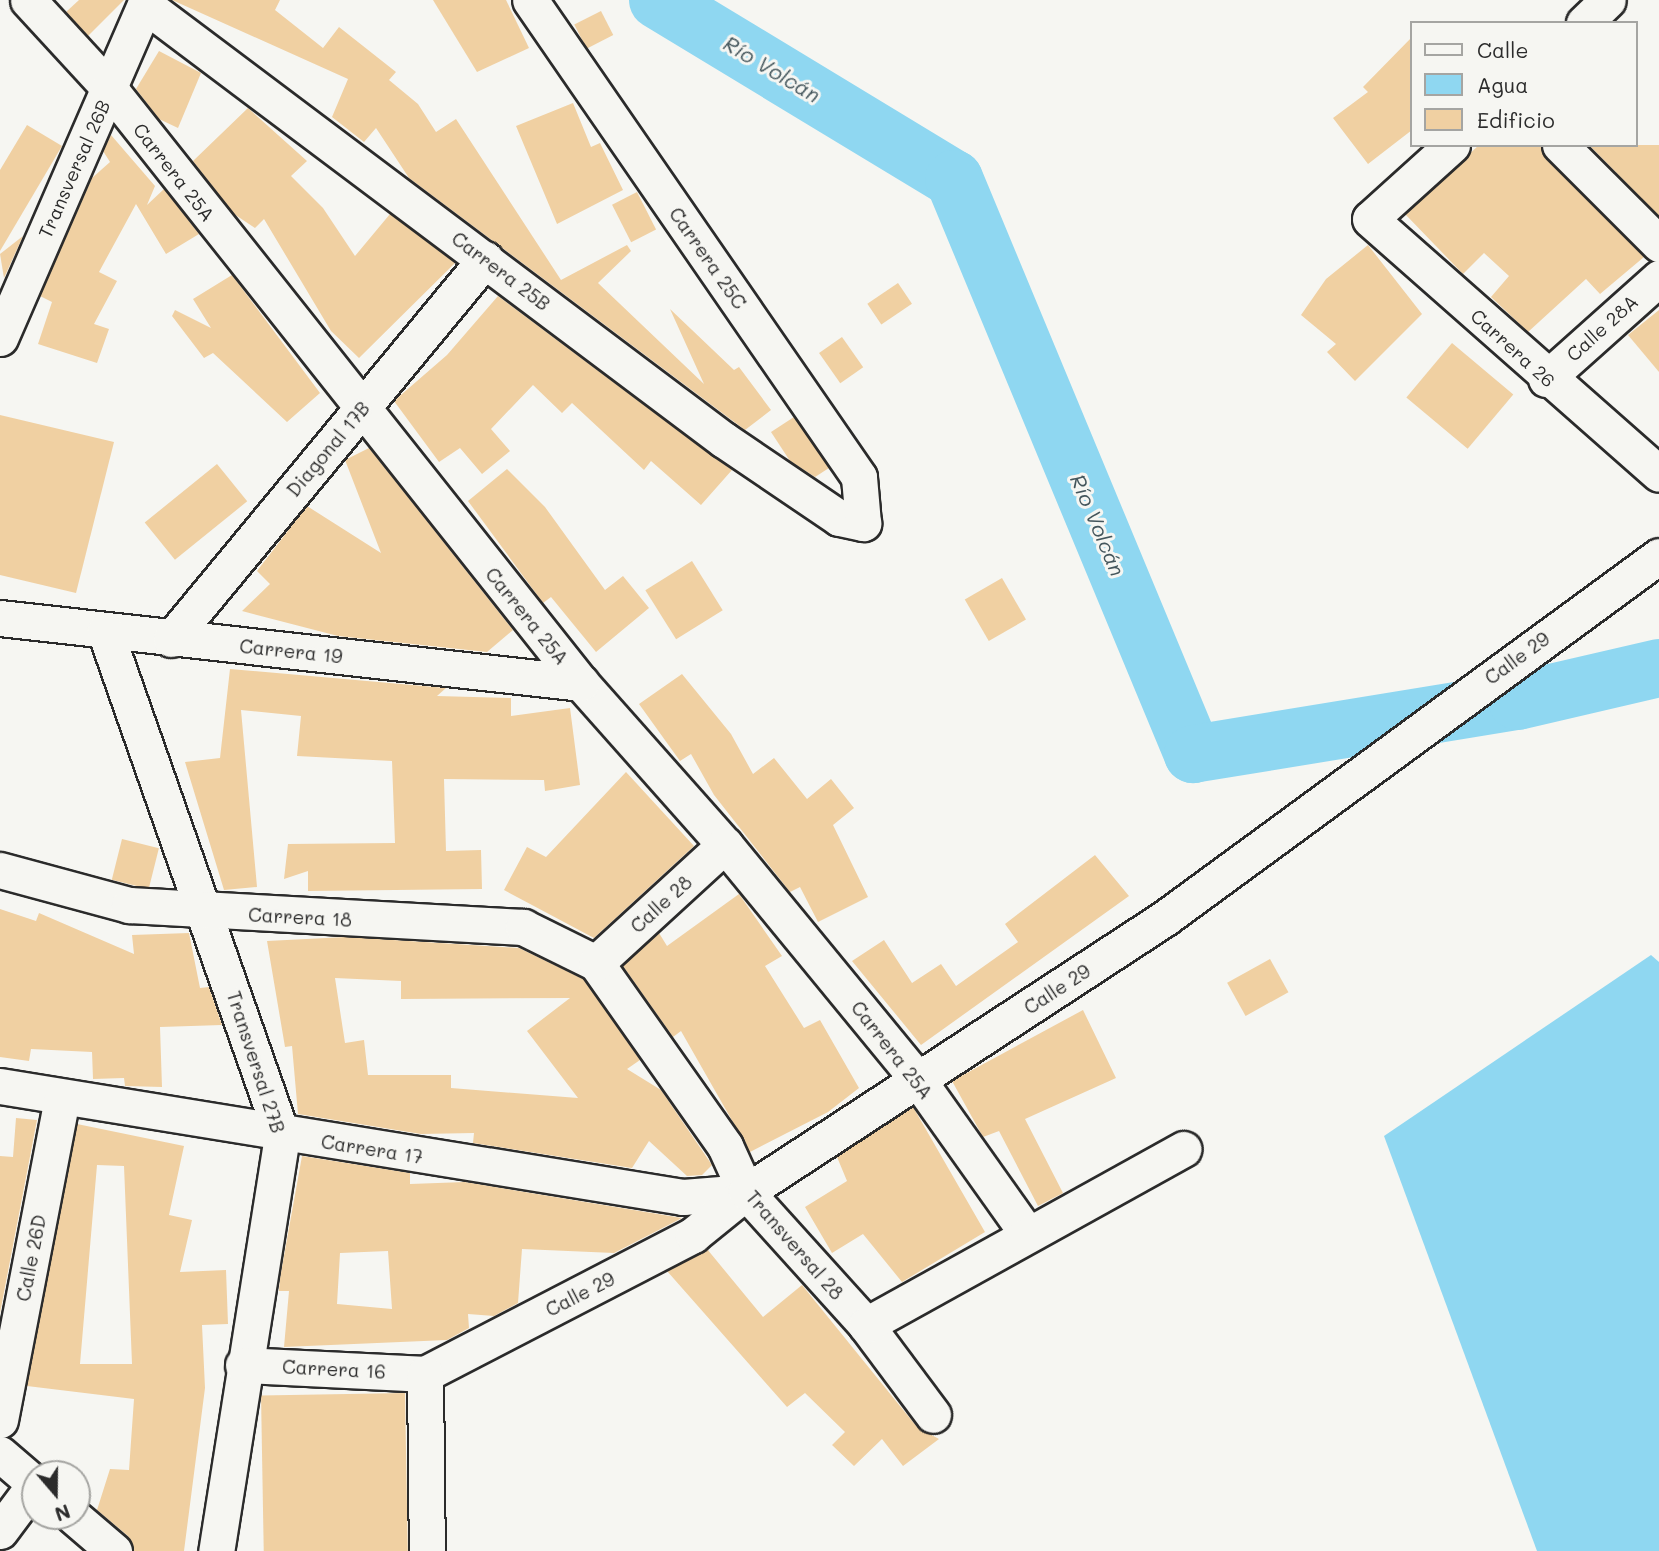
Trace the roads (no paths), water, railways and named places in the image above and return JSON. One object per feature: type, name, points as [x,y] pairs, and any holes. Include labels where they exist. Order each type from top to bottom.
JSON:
[{"type":"street","name":"Carrera 25A","points":[[28,0],[109,88],[360,411],[581,683],[725,845],[918,1080],[1026,1232]]},
{"type":"street","name":"Carrera 25C","points":[[530,0],[859,477],[863,523]]},
{"type":"street","points":[[1586,21],[1608,0]]},
{"type":"street","name":"Transversal 26B","points":[[0,338],[146,2]]},
{"type":"street","name":"Carrera 25B","points":[[146,2],[724,440],[839,518],[863,523]]},
{"type":"street","name":"Carrera 26","points":[[1450,147],[1370,219],[1546,379],[1659,474]]},
{"type":"street","points":[[1562,147],[1659,244]]},
{"type":"street","name":"Diagonal 17B","points":[[171,639],[485,259]]},
{"type":"street","name":"Calle 28A","points":[[1546,379],[1659,278]]},
{"type":"street","name":"Calle 29","points":[[425,1374],[693,1235],[746,1192],[1165,918],[1378,758],[1659,556]]},
{"type":"street","name":"Carrera 19","points":[[0,618],[581,683]]},
{"type":"street","name":"Transversal 27B","points":[[105,631],[207,913],[282,1136],[243,1365],[216,1551]]},
{"type":"street","name":"Calle 28","points":[[596,963],[725,845]]},
{"type":"street","name":"Carrera 18","points":[[0,870],[129,905],[207,913],[523,927],[596,963]]},
{"type":"street","name":"Transversal 28","points":[[596,963],[725,1146],[746,1192],[866,1325],[933,1415]]},
{"type":"street","name":"Carrera 17","points":[[0,1086],[282,1136],[683,1197],[746,1192]]},
{"type":"street","name":"Calle 26D","points":[[0,1420],[62,1097]]},
{"type":"street","points":[[866,1325],[1026,1232],[1184,1149]]},
{"type":"street","name":"Carrera 16","points":[[243,1365],[425,1374]]},
{"type":"street","points":[[425,1374],[427,1551]]},
{"type":"street","points":[[0,1454],[21,1472]]},
{"type":"street","points":[[0,1531],[21,1503]]},
{"type":"street","points":[[89,1530],[114,1551]]},
{"type":"water","points":[[1651,955],[1659,962],[1659,1551],[1537,1551],[1384,1136]]},
{"type":"waterway","name":"Río Volcán","points":[[658,0],[954,179],[1193,754],[1517,701],[1659,668]]}]
